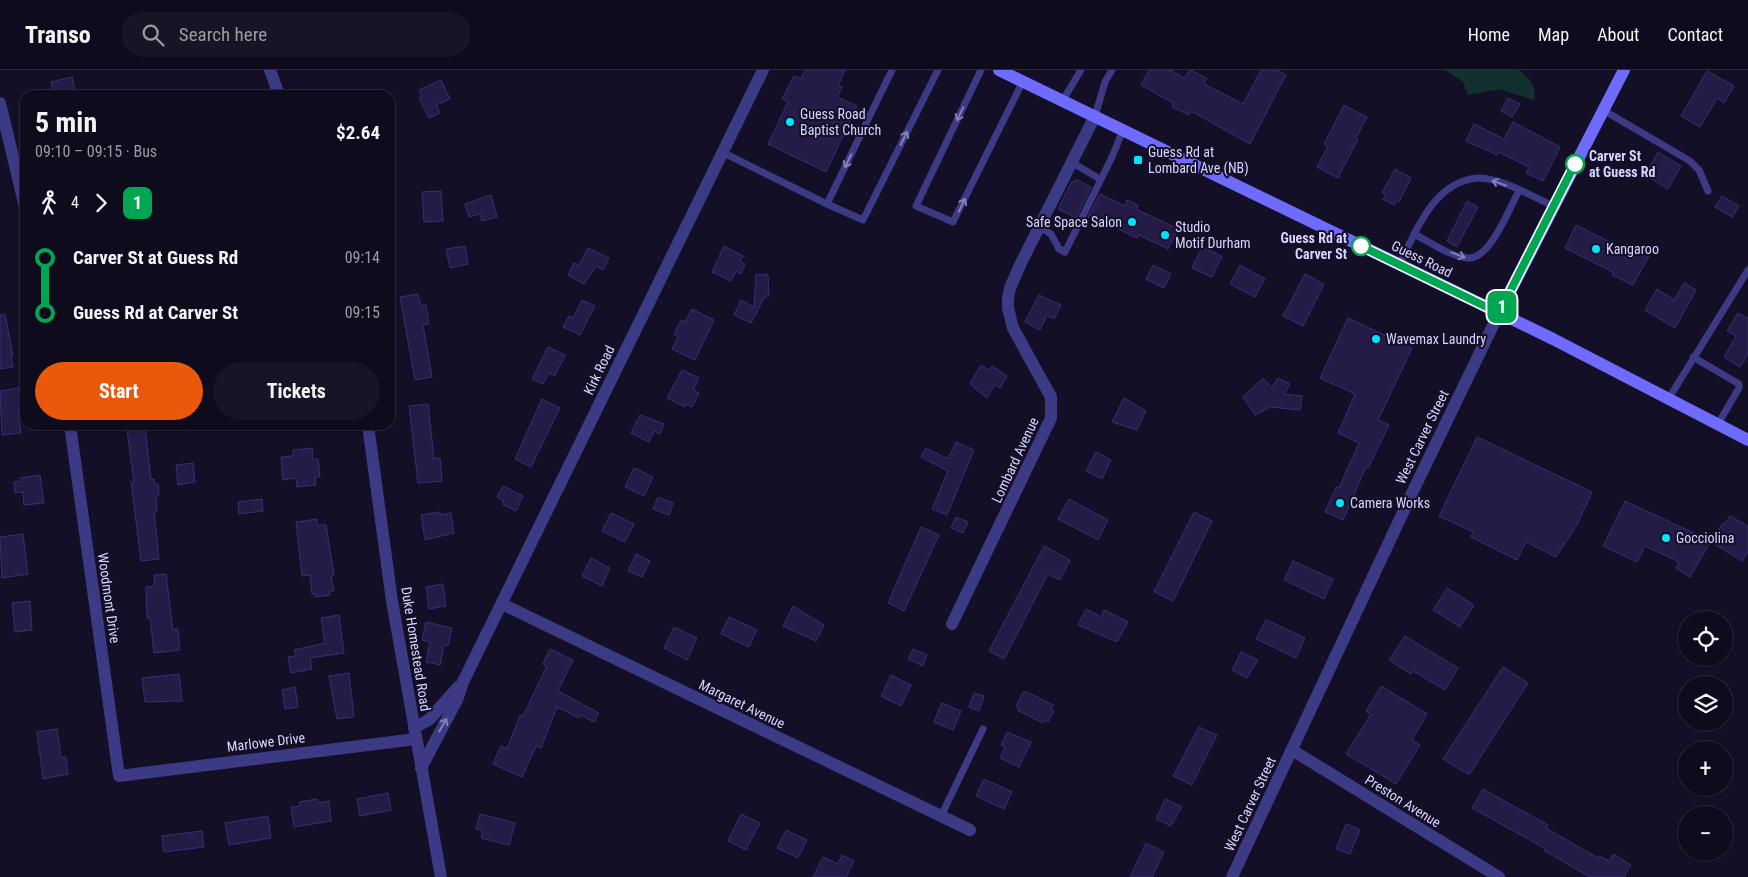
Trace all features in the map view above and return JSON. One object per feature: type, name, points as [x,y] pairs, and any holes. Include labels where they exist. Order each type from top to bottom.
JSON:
[{"type":"main road","name":"Guess Road","points":[[999,70],[1018,76],[1094,116],[1499,313],[1669,398],[1748,440]]},
{"type":"main road","name":"West Carver Street","points":[[1499,313],[1624,70]]},
{"type":"street","points":[[270,70],[277,90]]},
{"type":"street","name":"Kirk Road","points":[[421,768],[457,700],[463,682],[762,70]]},
{"type":"street","points":[[0,103],[20,186]]},
{"type":"street","name":"Lombard Avenue","points":[[952,624],[1051,418],[1051,396],[1013,328],[1008,308],[1010,288],[1094,116]]},
{"type":"street","name":"West Carver Street","points":[[1232,877],[1414,489],[1499,313]]},
{"type":"street","name":"Woodmont Drive","points":[[71,430],[119,776]]},
{"type":"street","name":"Duke Homestead Road","points":[[369,430],[392,602],[441,877]]},
{"type":"street","name":"Margaret Avenue","points":[[502,604],[970,830]]},
{"type":"street","name":"Kirk Road","points":[[415,733],[463,682]]},
{"type":"street","name":"Marlowe Drive","points":[[119,776],[415,733]]},
{"type":"street","name":"Preston Avenue","points":[[1292,750],[1499,877]]},
{"type":"lane","points":[[826,204],[892,70]]},
{"type":"lane","points":[[722,152],[826,204],[863,220],[938,70]]},
{"type":"lane","points":[[981,70],[916,206],[953,222],[1018,76]]},
{"type":"lane","points":[[1063,100],[1080,70]]},
{"type":"lane","points":[[1094,116],[1105,82],[1112,70]]},
{"type":"lane","points":[[1603,110],[1690,161],[1700,170],[1708,191]]},
{"type":"lane","points":[[1040,227],[1051,234],[1059,249],[1065,252],[1124,130]]},
{"type":"lane","points":[[1071,162],[1100,179]]},
{"type":"lane","points":[[1400,265],[1414,234],[1433,203],[1448,189],[1465,181],[1479,178],[1495,181],[1553,206]]},
{"type":"lane","points":[[1414,234],[1457,255],[1469,258],[1479,256],[1489,246],[1519,191]]},
{"type":"lane","points":[[1669,398],[1748,270]]},
{"type":"lane","points":[[1693,357],[1739,384],[1740,388],[1718,424]]},
{"type":"lane","points":[[941,816],[983,729]]},
{"type":"green space","points":[[1445,70],[1519,70],[1532,83],[1535,95],[1534,100],[1499,89],[1468,95],[1463,82]]},
{"type":"building","name":"Guess Road Baptist Church","points":[[805,70],[845,70],[838,86],[842,87],[837,97],[857,106],[826,172],[768,144],[788,102],[782,99],[794,76],[801,79]]},
{"type":"building","points":[[1149,70],[1170,70],[1184,78],[1190,70],[1207,78],[1204,84],[1243,104],[1261,70],[1277,70],[1286,75],[1250,144],[1191,111],[1189,115],[1172,107],[1173,103],[1141,85]]},
{"type":"building","points":[[1707,71],[1734,86],[1724,103],[1717,98],[1700,127],[1681,116]]},
{"type":"building","points":[[72,77],[75,90],[53,90],[51,82]]},
{"type":"building","points":[[441,80],[450,99],[436,105],[440,113],[429,118],[419,98],[422,97],[419,90]]},
{"type":"building","points":[[1508,98],[1520,104],[1512,117],[1501,111]]},
{"type":"building","points":[[1344,105],[1367,117],[1338,178],[1317,167],[1328,146],[1324,144]]},
{"type":"building","points":[[1513,122],[1560,147],[1543,181],[1526,173],[1529,167],[1498,152],[1497,155],[1466,141],[1474,124],[1504,139]]},
{"type":"building","points":[[1658,152],[1681,166],[1668,189],[1645,175]]},
{"type":"building","points":[[1395,169],[1411,178],[1399,202],[1397,200],[1394,205],[1383,199],[1386,195],[1382,193]]},
{"type":"building","points":[[1076,179],[1091,187],[1076,218],[1058,209],[1072,181],[1074,182]]},
{"type":"building","points":[[441,191],[443,221],[424,222],[422,192]]},
{"type":"building","points":[[1100,194],[1125,206],[1127,200],[1138,205],[1136,209],[1178,229],[1168,249],[1139,235],[1137,238],[1098,219],[1097,222],[1088,217]]},
{"type":"building","points":[[491,195],[497,217],[482,221],[480,214],[469,217],[465,204]]},
{"type":"building","points":[[1722,196],[1739,206],[1732,217],[1715,207]]},
{"type":"building","points":[[1467,201],[1478,207],[1457,247],[1447,241]]},
{"type":"building","name":"Kangaroo","points":[[1576,225],[1624,249],[1627,244],[1649,256],[1633,285],[1612,275],[1613,272],[1565,248]]},
{"type":"building","points":[[465,246],[468,264],[450,268],[446,249]]},
{"type":"building","points":[[724,246],[743,256],[740,261],[745,264],[741,274],[736,271],[731,281],[712,272]]},
{"type":"building","points":[[1202,247],[1222,256],[1212,277],[1192,268]]},
{"type":"building","points":[[588,248],[609,258],[603,270],[596,266],[584,284],[568,275],[574,263],[579,265]]},
{"type":"building","points":[[1153,265],[1171,274],[1164,288],[1146,279]]},
{"type":"building","points":[[1240,265],[1265,279],[1255,297],[1230,284]]},
{"type":"building","points":[[756,274],[768,275],[769,296],[765,296],[751,323],[734,315],[741,300],[754,307]]},
{"type":"building","points":[[1305,274],[1324,284],[1303,326],[1283,316]]},
{"type":"building","points":[[1684,283],[1696,290],[1675,328],[1645,310],[1657,289],[1674,300]]},
{"type":"building","points":[[418,294],[421,306],[426,305],[429,324],[423,325],[432,377],[415,380],[400,297]]},
{"type":"building","points":[[1039,295],[1061,305],[1054,319],[1047,315],[1040,330],[1025,322]]},
{"type":"building","points":[[582,300],[595,306],[580,335],[563,327],[569,316],[573,318]]},
{"type":"building","points":[[692,309],[714,320],[695,360],[672,349],[678,337],[674,334],[681,320],[685,322]]},
{"type":"building","points":[[1738,313],[1748,317],[1748,354],[1740,367],[1724,357],[1736,336],[1727,331]]},
{"type":"building","points":[[0,315],[5,315],[13,355],[11,356],[13,367],[0,369]]},
{"type":"building","points":[[1348,318],[1412,348],[1378,420],[1389,425],[1368,468],[1366,467],[1343,520],[1325,512],[1336,487],[1339,488],[1359,443],[1338,433],[1355,394],[1320,378]]},
{"type":"building","points":[[548,347],[565,355],[555,376],[549,373],[543,384],[532,379]]},
{"type":"building","points":[[981,365],[989,370],[992,366],[1007,376],[1000,388],[995,385],[987,398],[970,384]]},
{"type":"building","points":[[682,370],[699,378],[693,390],[699,393],[692,407],[686,404],[685,407],[667,398]]},
{"type":"building","points":[[1263,378],[1272,388],[1278,378],[1290,384],[1284,394],[1302,396],[1300,410],[1270,407],[1255,415],[1243,397]]},
{"type":"building","points":[[19,388],[20,412],[18,412],[21,433],[2,435],[0,391]]},
{"type":"building","points":[[1124,398],[1146,411],[1137,430],[1112,422]]},
{"type":"building","points":[[542,399],[560,408],[531,467],[515,459]]},
{"type":"building","points":[[428,404],[434,459],[440,458],[442,481],[418,483],[409,406]]},
{"type":"building","points":[[640,415],[664,424],[660,434],[654,431],[649,442],[631,433]]},
{"type":"building","points":[[127,430],[145,430],[151,480],[154,479],[154,484],[158,484],[159,496],[156,496],[157,512],[154,512],[159,559],[141,561],[131,482],[134,482]]},
{"type":"building","points":[[1477,437],[1592,492],[1578,523],[1556,557],[1526,542],[1517,560],[1471,537],[1473,532],[1439,516]]},
{"type":"building","points":[[956,442],[974,450],[947,515],[932,509],[948,471],[921,457],[926,448],[948,459]]},
{"type":"building","points":[[312,448],[313,459],[318,459],[320,477],[315,477],[316,485],[297,487],[296,478],[283,480],[281,457],[293,456],[293,450]]},
{"type":"building","points":[[1096,452],[1111,460],[1102,479],[1086,471]]},
{"type":"building","points":[[193,463],[195,482],[178,485],[176,465]]},
{"type":"building","points":[[634,468],[653,477],[644,496],[625,487]]},
{"type":"building","points":[[40,475],[44,503],[24,505],[23,492],[15,493],[14,482],[21,481],[20,478]]},
{"type":"building","points":[[503,486],[523,496],[516,511],[502,504],[504,501],[497,497]]},
{"type":"building","points":[[658,497],[673,503],[669,515],[653,509]]},
{"type":"building","points":[[262,499],[263,511],[239,514],[238,502]]},
{"type":"building","points":[[1069,499],[1108,520],[1098,540],[1058,519]]},
{"type":"building","points":[[1625,501],[1711,541],[1690,577],[1676,568],[1679,562],[1645,546],[1637,562],[1603,546]]},
{"type":"building","points":[[440,512],[440,515],[451,513],[454,533],[425,540],[421,515]]},
{"type":"building","points":[[1194,512],[1212,521],[1173,601],[1154,592]]},
{"type":"building","points":[[611,513],[634,524],[625,542],[602,531]]},
{"type":"building","points":[[1730,516],[1748,526],[1748,552],[1742,561],[1711,542],[1723,523],[1725,524]]},
{"type":"building","points":[[956,517],[968,522],[963,533],[951,528]]},
{"type":"building","points":[[317,519],[317,525],[326,525],[334,575],[331,576],[334,591],[329,591],[330,595],[316,597],[315,594],[312,594],[310,575],[302,576],[296,522]]},
{"type":"building","points":[[921,527],[939,535],[904,611],[888,603]]},
{"type":"building","points":[[23,534],[28,574],[2,578],[0,537]]},
{"type":"building","points":[[1044,546],[1070,560],[1060,580],[1048,574],[1004,659],[989,651]]},
{"type":"building","points":[[636,554],[650,561],[642,577],[628,571]]},
{"type":"building","points":[[591,558],[610,568],[602,586],[582,576]]},
{"type":"building","points":[[1293,561],[1333,579],[1324,599],[1284,580]]},
{"type":"building","points":[[166,574],[173,630],[178,629],[180,650],[154,653],[150,618],[147,618],[146,587],[155,586],[154,575]]},
{"type":"building","points":[[443,584],[446,606],[429,609],[426,587]]},
{"type":"building","points":[[1447,588],[1474,605],[1460,627],[1433,610]]},
{"type":"building","points":[[30,601],[32,630],[15,632],[12,603]]},
{"type":"building","points":[[793,606],[824,625],[816,641],[783,626]]},
{"type":"building","points":[[1086,609],[1101,617],[1104,610],[1128,622],[1117,642],[1078,625]]},
{"type":"building","points":[[339,615],[344,653],[310,658],[312,669],[291,673],[288,657],[296,656],[294,650],[325,643],[321,618]]},
{"type":"building","points":[[729,617],[757,630],[749,647],[721,634]]},
{"type":"building","points":[[1266,620],[1305,638],[1296,658],[1256,639]]},
{"type":"building","points":[[426,622],[452,628],[448,646],[444,645],[440,665],[426,662],[430,642],[422,640]]},
{"type":"building","points":[[674,627],[697,638],[687,660],[664,648]]},
{"type":"building","points":[[1405,636],[1458,668],[1445,690],[1413,671],[1411,674],[1389,660]]},
{"type":"building","points":[[550,649],[573,660],[558,691],[599,713],[594,722],[580,715],[579,718],[557,707],[541,748],[536,746],[522,777],[493,764],[501,746],[507,749],[520,715],[523,716],[547,666],[543,664]]},
{"type":"building","points":[[913,649],[927,655],[923,666],[908,659]]},
{"type":"building","points":[[1241,652],[1258,660],[1247,678],[1232,670]]},
{"type":"building","points":[[1503,667],[1528,683],[1469,775],[1443,759]]},
{"type":"building","points":[[349,673],[354,717],[337,719],[329,676]]},
{"type":"building","points":[[179,674],[182,701],[145,702],[142,678]]},
{"type":"building","points":[[891,675],[911,685],[901,706],[881,696]]},
{"type":"building","points":[[1381,686],[1427,714],[1412,740],[1420,745],[1396,784],[1346,754],[1371,714],[1366,711]]},
{"type":"building","points":[[295,687],[298,707],[285,709],[282,690]]},
{"type":"building","points":[[1023,692],[1027,692],[1053,705],[1051,709],[1054,711],[1048,722],[1045,720],[1043,723],[1017,710],[1019,708],[1016,706]]},
{"type":"building","points":[[974,693],[984,696],[979,711],[969,707]]},
{"type":"building","points":[[942,703],[961,711],[953,730],[934,722]]},
{"type":"building","points":[[1199,727],[1217,735],[1192,785],[1173,776]]},
{"type":"building","points":[[57,729],[61,757],[66,757],[68,774],[43,779],[37,732]]},
{"type":"building","points":[[1007,732],[1031,742],[1019,767],[1000,758],[1005,747],[1001,745]]},
{"type":"building","points":[[984,779],[1012,792],[1004,809],[976,796]]},
{"type":"building","points":[[1483,789],[1548,825],[1546,828],[1598,858],[1599,856],[1609,861],[1613,854],[1631,865],[1624,877],[1590,877],[1545,851],[1546,849],[1472,808]]},
{"type":"building","points":[[388,793],[391,810],[360,816],[357,799]]},
{"type":"building","points":[[317,799],[318,803],[329,801],[331,821],[294,827],[291,807],[300,806],[299,802]]},
{"type":"building","points":[[1165,799],[1182,807],[1171,826],[1156,819]]},
{"type":"building","points":[[480,814],[515,823],[509,845],[481,838],[483,831],[476,829]]},
{"type":"building","points":[[741,814],[760,823],[746,850],[728,841]]},
{"type":"building","points":[[268,816],[271,838],[229,845],[225,823]]},
{"type":"building","points":[[1346,824],[1360,830],[1350,854],[1336,849]]},
{"type":"building","points":[[786,830],[807,840],[798,858],[777,848]]},
{"type":"building","points":[[202,831],[204,847],[164,852],[162,836]]},
{"type":"building","points":[[1146,843],[1164,852],[1152,877],[1130,877]]},
{"type":"building","points":[[842,855],[854,861],[846,877],[813,877],[823,857],[838,864]]},
{"type":"bus line","name":"1","points":[[1361,246],[1499,313],[1575,164]]},
{"type":"place","name":"Guess Road Baptist Church","points":[[790,122]]},
{"type":"place","name":"Guess Rd at Lombard Ave (NB)","points":[[1138,160]]},
{"type":"place","name":"Carver St at Guess Rd","points":[[1575,164]]},
{"type":"place","name":"Safe Space Salon","points":[[1132,222]]},
{"type":"place","name":"Studio Motif Durham","points":[[1165,235]]},
{"type":"place","name":"Guess Rd at Carver St","points":[[1361,246]]},
{"type":"place","name":"Kangaroo","points":[[1596,249]]},
{"type":"place","name":"Wavemax Laundry","points":[[1376,339]]},
{"type":"place","name":"Camera Works","points":[[1340,503]]},
{"type":"place","name":"Gocciolina","points":[[1666,538]]}]
